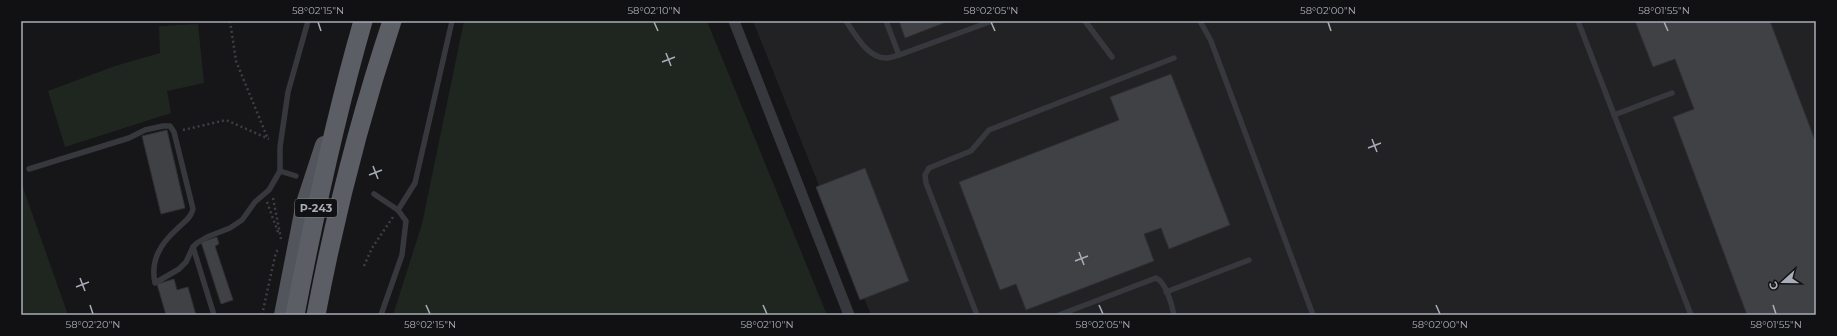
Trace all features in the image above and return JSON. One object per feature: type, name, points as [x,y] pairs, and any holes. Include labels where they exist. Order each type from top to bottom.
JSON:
[{"type":"highway","name":"Р-243","points":[[295,315],[340,101],[363,21]]},
{"type":"highway","name":"Р-243","points":[[316,315],[341,197],[364,110],[392,21]]},
{"type":"main road","points":[[283,315],[305,203],[340,101]]},
{"type":"street","points":[[734,21],[849,315]]},
{"type":"lane","points":[[398,210],[415,183],[452,21]]},
{"type":"lane","points":[[846,21],[863,44],[874,54],[886,58],[899,55],[992,21]]},
{"type":"lane","points":[[886,21],[899,55]]},
{"type":"lane","points":[[1085,21],[1112,58]]},
{"type":"lane","points":[[1200,21],[1211,41],[1313,315]]},
{"type":"lane","points":[[1578,21],[1691,315]]},
{"type":"lane","points":[[29,169],[129,138],[145,130],[167,125],[174,132],[193,209],[189,218],[168,238],[155,258],[153,273],[155,283],[179,269],[186,262],[193,248],[202,239],[237,225],[255,202],[265,195],[280,171],[280,147],[288,92],[305,22]]},
{"type":"lane","points":[[977,315],[926,183],[925,175],[929,168],[971,151],[989,130],[1174,58]]},
{"type":"lane","points":[[1614,115],[1672,93]]},
{"type":"lane","points":[[280,171],[296,176]]},
{"type":"lane","points":[[374,194],[398,210],[406,222],[402,255],[381,315]]},
{"type":"lane","points":[[193,248],[214,315]]},
{"type":"lane","points":[[1166,292],[1249,260]]},
{"type":"lane","points":[[1059,315],[1152,279],[1160,280],[1174,315]]},
{"type":"path","points":[[174,132],[226,120],[268,139],[236,61],[230,21]]},
{"type":"path","points":[[265,195],[281,240],[273,200],[273,183]]},
{"type":"path","points":[[364,266],[372,248],[398,210]]},
{"type":"path","points":[[262,315],[276,252],[279,249]]},
{"type":"shaded area","points":[[464,21],[707,21],[827,315],[393,315],[422,224]]},
{"type":"shaded area","points":[[753,21],[1816,21],[1816,315],[871,315]]},
{"type":"shaded area","points":[[198,24],[204,83],[167,91],[171,113],[65,147],[48,91],[115,66],[160,53],[159,26]]},
{"type":"shaded area","points":[[21,182],[68,315],[21,315]]},
{"type":"building","points":[[899,21],[949,21],[905,38]]},
{"type":"building","points":[[1635,21],[1770,21],[1816,143],[1816,315],[1747,315],[1673,117],[1694,109],[1675,59],[1653,67]]},
{"type":"building","points":[[1171,74],[1230,225],[1169,249],[1161,228],[1144,234],[1154,261],[1026,310],[1016,284],[1000,290],[959,182],[1119,120],[1110,97]]},
{"type":"building","points":[[167,130],[185,208],[161,214],[142,136]]},
{"type":"building","points":[[865,168],[909,281],[860,300],[816,187]]},
{"type":"building","points":[[217,237],[219,244],[215,246],[233,300],[221,304],[201,242]]},
{"type":"building","points":[[174,279],[177,290],[188,287],[196,315],[166,315],[157,284]]}]
